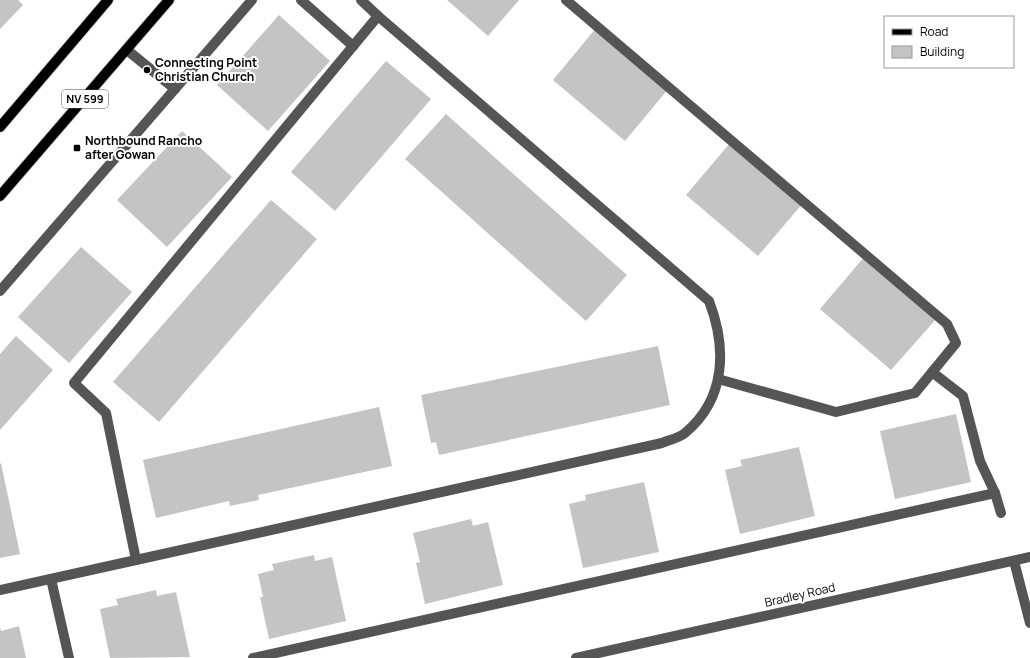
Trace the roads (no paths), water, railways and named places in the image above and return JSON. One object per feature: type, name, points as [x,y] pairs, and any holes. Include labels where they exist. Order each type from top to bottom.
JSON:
[{"type":"main road","points":[[0,126],[108,0]]},
{"type":"main road","name":"NV 599","points":[[0,196],[169,0]]},
{"type":"street","points":[[0,291],[252,0]]},
{"type":"street","points":[[301,0],[353,46]]},
{"type":"street","points":[[0,590],[662,443],[684,434],[705,411],[718,379],[721,358],[717,323],[709,301],[361,0]]},
{"type":"street","points":[[566,0],[947,324],[956,343],[915,393],[836,412],[718,379]]},
{"type":"street","points":[[136,560],[106,413],[74,383],[378,16]]},
{"type":"street","points":[[127,50],[174,89]]},
{"type":"street","points":[[932,372],[963,396],[980,461],[995,493],[1001,514]]},
{"type":"street","points":[[253,658],[995,493]]},
{"type":"street","name":"Bradley Road","points":[[576,658],[1030,557]]},
{"type":"street","points":[[1014,561],[1030,623]]},
{"type":"street","points":[[51,579],[69,658]]},
{"type":"place","name":"Connecting Point Christian Church","points":[[147,70]]},
{"type":"place","name":"Northbound Rancho after Gowan","points":[[77,148]]}]
